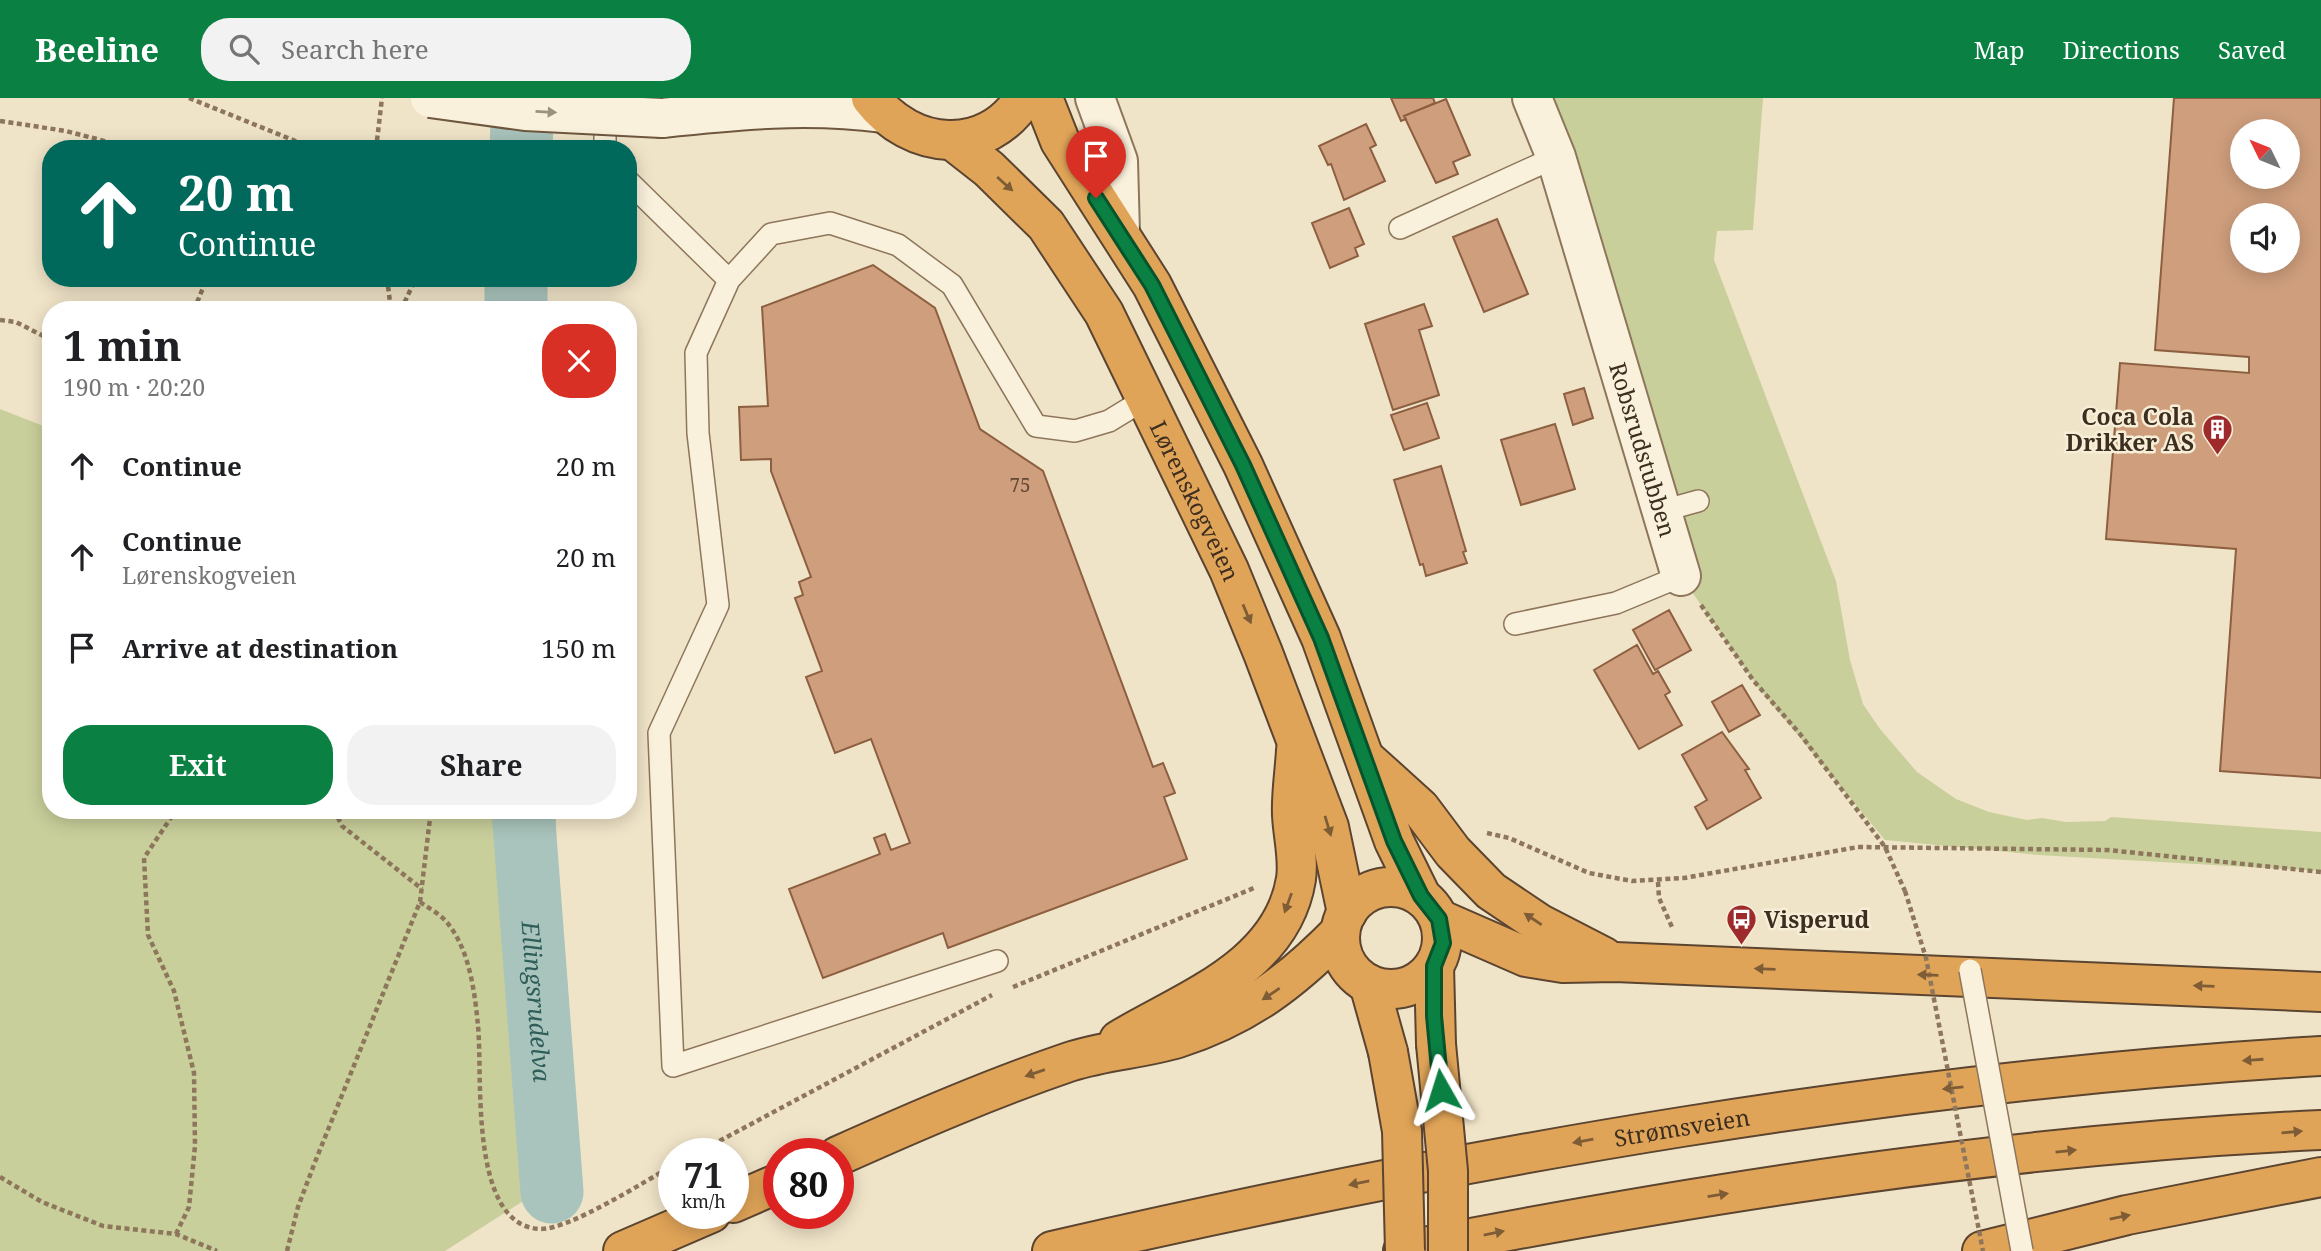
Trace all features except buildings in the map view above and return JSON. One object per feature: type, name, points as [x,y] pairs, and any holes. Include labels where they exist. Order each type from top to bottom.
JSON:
[{"type":"highway","points":[[877,106],[914,134],[952,140],[979,135],[1004,121],[1024,98]]},
{"type":"highway","points":[[1043,98],[1060,141],[1158,296],[1243,465],[1321,638],[1394,841],[1430,907],[1443,943],[1434,966],[1422,980],[1405,988],[1386,989],[1368,984],[1346,963],[1341,948],[1343,923]]},
{"type":"highway","name":"Lørenskogveien","points":[[952,140],[989,169],[1046,225],[1104,313],[1228,570],[1297,738],[1329,827],[1343,923]]},
{"type":"highway","points":[[1099,1051],[1244,966],[1270,939],[1287,908],[1296,879],[1292,813],[1297,738]]},
{"type":"highway","points":[[1367,761],[1420,808],[1452,852],[1491,891],[1569,941],[1615,962]]},
{"type":"highway","points":[[854,1149],[1018,1079],[1099,1051],[1176,1038],[1258,1003],[1284,986],[1343,923],[1355,901],[1380,888],[1408,889],[1430,907],[1526,957],[1563,963],[1615,962],[2321,992]]},
{"type":"highway","points":[[1434,966],[1436,1044],[1448,1171],[1448,1251]]},
{"type":"highway","points":[[1368,984],[1388,1052],[1402,1131],[1404,1251],[1648,1206],[1918,1166],[2126,1145],[2321,1130]]},
{"type":"highway","name":"Strømsveien","points":[[1052,1251],[1329,1189],[1485,1158],[1783,1109],[2122,1069],[2321,1056]]},
{"type":"highway","points":[[1983,1251],[2114,1218],[2321,1177]]},
{"type":"highway","points":[[623,1251],[674,1229]]},
{"type":"street","points":[[430,98],[525,111],[662,118],[794,107],[877,106]]},
{"type":"street","points":[[1095,98],[1118,161],[1120,233]]},
{"type":"street","name":"Robsrudstubben","points":[[1532,98],[1556,157],[1681,576]]},
{"type":"lane","points":[[605,98],[605,140]]},
{"type":"lane","points":[[1400,228],[1556,157]]},
{"type":"lane","points":[[637,190],[729,280]]},
{"type":"lane","points":[[997,961],[673,1066],[659,733],[718,605],[698,433],[696,353],[729,280],[771,234],[830,223],[898,245],[952,285],[1036,426],[1075,431],[1109,421],[1145,399]]},
{"type":"lane","points":[[1662,511],[1698,501]]},
{"type":"lane","points":[[1514,624],[1616,603],[1681,576]]},
{"type":"lane","points":[[1970,970],[2022,1251]]},
{"type":"path","points":[[189,98],[293,140]]},
{"type":"path","points":[[377,140],[382,98]]},
{"type":"path","points":[[0,121],[66,131],[100,140]]},
{"type":"path","points":[[0,320],[16,323],[42,336]]},
{"type":"path","points":[[1681,576],[1754,682],[1800,734],[1885,847],[1905,891],[1926,958],[1983,1251]]},
{"type":"path","points":[[170,819],[144,858],[148,935],[174,991],[194,1073],[195,1146],[189,1208],[176,1234]]},
{"type":"path","points":[[338,819],[342,826],[422,889]]},
{"type":"path","points":[[287,1251],[302,1196],[420,902],[431,819]]},
{"type":"path","points":[[1479,832],[1510,838],[1568,866],[1607,879],[1658,882],[1833,850],[1885,847],[2108,850],[2321,872]]},
{"type":"path","points":[[1658,882],[1664,911],[1673,928],[1681,933]]},
{"type":"path","points":[[1006,989],[1264,883]]},
{"type":"path","points":[[420,902],[450,925],[467,964],[478,1027],[484,1147],[493,1186],[501,1204],[512,1217],[532,1227],[556,1226],[658,1173]]},
{"type":"path","points":[[724,1138],[996,994]]},
{"type":"path","points":[[0,1177],[42,1202],[103,1226],[176,1234],[217,1251]]},
{"type":"green space","points":[[1522,98],[1763,98],[1753,230],[1717,231],[1714,260],[1836,581],[1850,660],[1863,704],[1880,729],[1917,772],[1956,799],[1989,812],[2027,820],[2042,818],[2066,822],[2105,821],[2111,817],[2321,832],[2321,871],[2038,855],[1885,840],[1757,686],[1681,576]]},
{"type":"green space","points":[[0,409],[42,425],[42,819],[556,819],[558,1179],[445,1251],[0,1251]]},
{"type":"waterway","name":"Ellingsrudelva","points":[[521,140],[523,98]]},
{"type":"waterway","name":"Ellingsrudelva","points":[[516,287],[516,301]]},
{"type":"waterway","name":"Ellingsrudelva","points":[[524,819],[552,1192]]},
{"type":"place","name":"Coca Cola Drikker AS","points":[[2217,456]]},
{"type":"place","name":"Visperud","points":[[1741,946]]},
{"type":"route","points":[[1096,198],[1152,285],[1243,465],[1321,638],[1367,761],[1384,817],[1406,869],[1421,896],[1429,902],[1439,919],[1443,943],[1434,966],[1434,1016],[1441,1090]]}]
